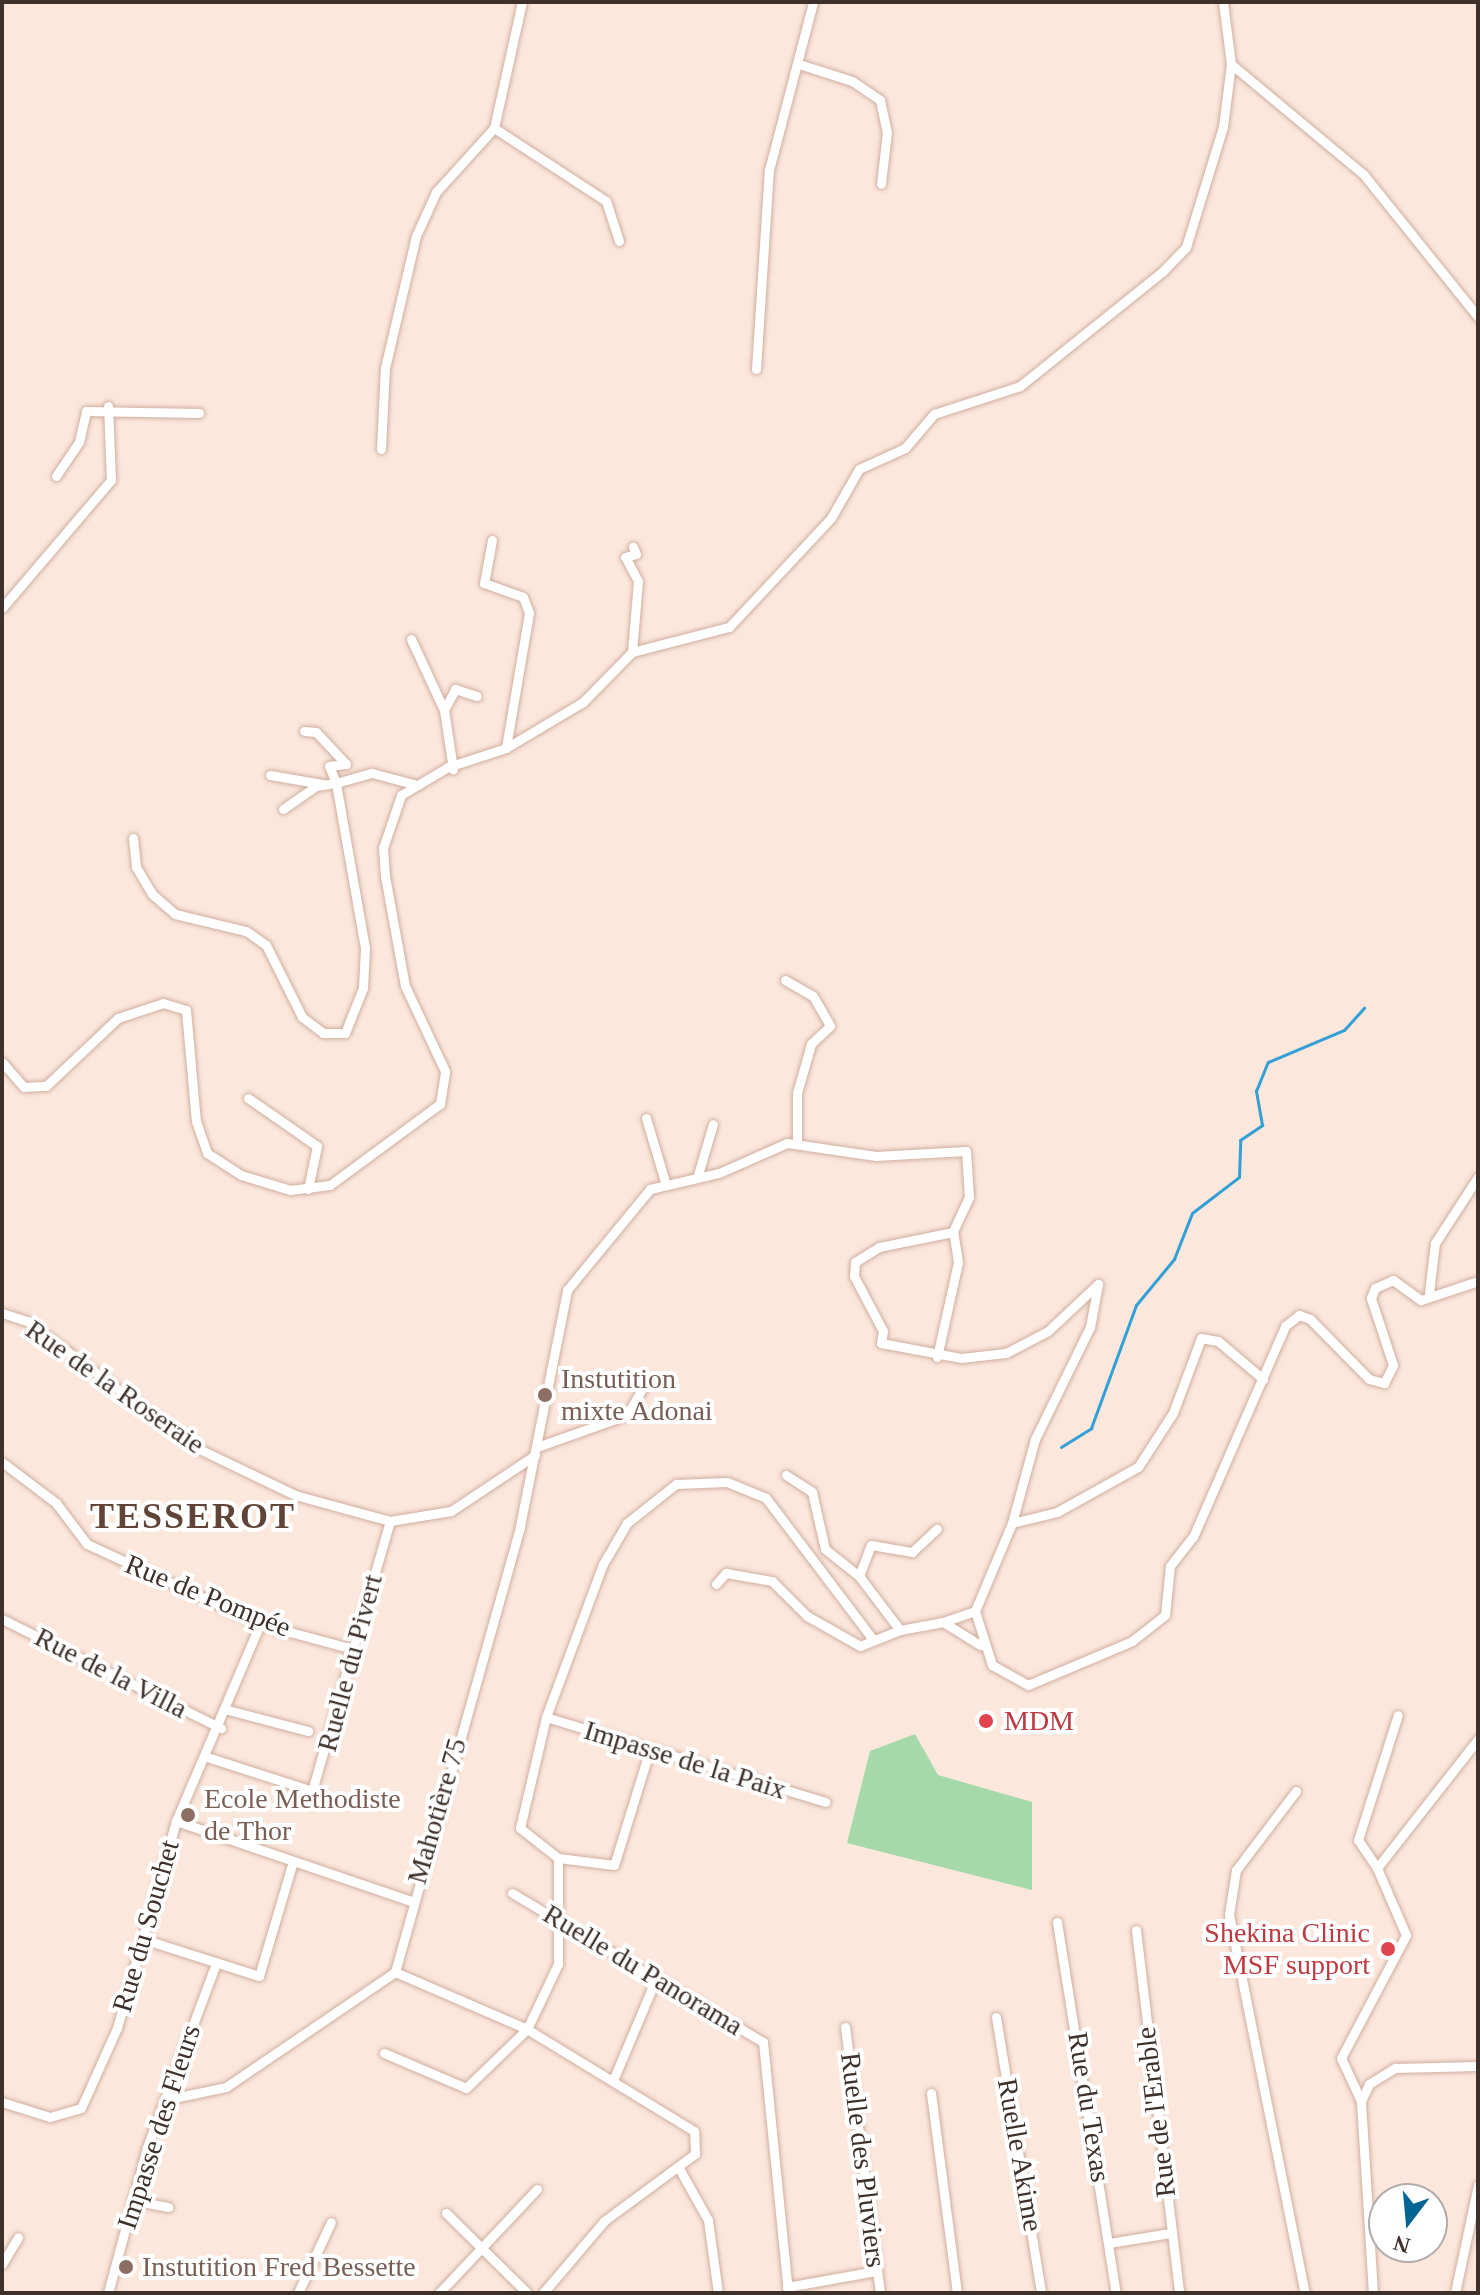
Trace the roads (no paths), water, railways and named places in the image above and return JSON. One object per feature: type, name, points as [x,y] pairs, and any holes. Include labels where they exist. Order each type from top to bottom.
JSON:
[{"type":"street","points":[[381,449],[385,368],[416,236],[436,192],[494,128],[522,2]]},
{"type":"street","points":[[756,369],[769,170],[813,2]]},
{"type":"street","points":[[632,652],[729,627],[831,518],[859,469],[905,448],[934,414],[1020,386],[1162,272],[1186,247],[1223,127],[1231,64],[1223,2]]},
{"type":"street","points":[[799,64],[852,81],[880,100],[887,132],[881,184]]},
{"type":"street","points":[[1231,64],[1364,175],[1478,317]]},
{"type":"street","points":[[494,128],[606,201],[619,241]]},
{"type":"street","points":[[2,608],[111,480],[108,406]]},
{"type":"street","points":[[56,476],[79,442],[83,414],[108,406],[199,413]]},
{"type":"street","points":[[492,540],[484,583],[523,597],[529,613],[506,748]]},
{"type":"street","points":[[4,1066],[24,1087],[46,1086],[118,1018],[163,1003],[186,1010],[196,1121],[207,1153],[265,1184],[308,1189],[349,1172],[440,1104],[447,1089],[405,986],[385,876],[394,808],[417,785],[506,748],[603,688],[632,652],[638,581],[625,557],[636,554],[633,547]]},
{"type":"street","points":[[411,639],[444,710],[453,769]]},
{"type":"street","points":[[444,710],[455,689],[477,696]]},
{"type":"street","points":[[304,731],[316,732],[346,764],[360,774],[417,785]]},
{"type":"street","points":[[133,838],[136,867],[152,894],[175,914],[246,931],[266,945],[302,1017],[323,1033],[345,1033],[363,988],[365,948],[336,783],[329,766],[346,764]]},
{"type":"street","points":[[270,775],[324,785],[360,774]]},
{"type":"street","points":[[283,809],[324,785]]},
{"type":"street","points":[[785,980],[813,996],[830,1026],[811,1044],[797,1093],[797,1143],[876,1156],[966,1151],[969,1197],[953,1232],[958,1262],[937,1357]]},
{"type":"street","points":[[248,1098],[317,1146],[308,1189]]},
{"type":"street","points":[[646,1118],[666,1185]]},
{"type":"street","points":[[697,1178],[713,1124]]},
{"type":"street","name":"Mahotière 75","points":[[395,1972],[411,1901],[536,1451],[567,1290],[650,1189],[719,1173],[797,1143]]},
{"type":"street","points":[[1429,1293],[1435,1243],[1478,1177]]},
{"type":"street","points":[[953,1232],[879,1247],[855,1262],[854,1276],[883,1331],[881,1343],[937,1357],[1006,1353],[1048,1331],[1098,1284],[1090,1327],[1035,1439],[1012,1523],[975,1611],[992,1665],[1028,1685],[1132,1641],[1165,1615],[1170,1566],[1193,1537],[1228,1445],[1263,1379],[1285,1326],[1299,1315],[1369,1379],[1384,1383],[1393,1365],[1371,1298],[1375,1288],[1393,1280],[1416,1300],[1429,1293],[1478,1281]]},
{"type":"street","name":"Rue de la Roseraie","points":[[2,1313],[27,1321],[197,1448],[295,1495],[390,1521],[451,1511],[536,1451],[627,1415],[643,1387]]},
{"type":"street","points":[[1012,1523],[1057,1512],[1138,1467],[1173,1413],[1201,1338],[1218,1341],[1263,1379]]},
{"type":"street","name":"Rue de Pompée","points":[[2,1462],[56,1503],[87,1544],[260,1624],[353,1649]]},
{"type":"street","points":[[786,1475],[812,1492],[825,1549],[859,1576],[900,1630]]},
{"type":"street","points":[[650,1749],[614,1865],[558,1858],[520,1828],[546,1717],[603,1564],[627,1523],[676,1484],[727,1482],[766,1498],[871,1637]]},
{"type":"street","name":"Ruelle du Pivert","points":[[207,1757],[312,1791],[390,1521]]},
{"type":"street","points":[[859,1576],[871,1545],[912,1552],[937,1529]]},
{"type":"street","points":[[716,1584],[726,1573],[772,1581],[807,1616],[860,1646],[871,1637],[943,1622],[975,1611]]},
{"type":"street","name":"Rue de la Villa","points":[[2,1619],[221,1728]]},
{"type":"street","points":[[943,1622],[967,1632],[986,1652]]},
{"type":"street","name":"Rue du Souchet","points":[[2,2102],[50,2117],[81,2108],[117,2028],[176,1821],[221,1728],[260,1624]]},
{"type":"street","points":[[228,1710],[308,1731]]},
{"type":"street","points":[[1373,2293],[1361,2101],[1341,2058],[1406,1935],[1377,1868],[1358,1840],[1398,1715]]},
{"type":"street","name":"Impasse de la Paix","points":[[546,1717],[825,1802]]},
{"type":"street","points":[[1377,1868],[1478,1739]]},
{"type":"street","points":[[1296,1791],[1236,1870],[1229,1914],[1305,2293]]},
{"type":"street","points":[[176,1821],[411,1901]]},
{"type":"street","points":[[384,2053],[466,2088],[527,2029],[558,1964],[563,1921],[558,1858]]},
{"type":"street","points":[[143,1939],[252,1977],[265,1971],[293,1861]]},
{"type":"street","name":"Ruelle du Panorama","points":[[512,1893],[657,1976],[763,2042],[788,2290]]},
{"type":"street","name":"Rue du Texas","points":[[1057,1922],[1116,2293]]},
{"type":"street","name":"Rue de l'Erable","points":[[1136,1930],[1179,2293]]},
{"type":"street","name":"Impasse des Fleurs","points":[[108,2293],[132,2200],[164,2100],[216,1963]]},
{"type":"street","points":[[164,2100],[226,2087],[395,1972],[527,2029],[692,2127],[697,2148],[680,2170],[604,2221],[543,2293]]},
{"type":"street","points":[[614,2078],[657,1976]]},
{"type":"street","name":"Ruelle Akime","points":[[996,2017],[1041,2293]]},
{"type":"street","name":"Ruelle des Pluviers","points":[[845,2027],[880,2293]]},
{"type":"street","points":[[1361,2101],[1369,2084],[1395,2068],[1478,2066]]},
{"type":"street","points":[[931,2093],[957,2293]]},
{"type":"street","points":[[680,2170],[708,2220],[718,2293]]},
{"type":"street","points":[[1455,2293],[1478,2185]]},
{"type":"street","points":[[439,2293],[537,2189]]},
{"type":"street","points":[[132,2200],[168,2207]]},
{"type":"street","points":[[446,2213],[527,2293]]},
{"type":"street","points":[[298,2293],[331,2222]]},
{"type":"street","points":[[1109,2243],[1170,2233]]},
{"type":"street","points":[[2,2264],[18,2237]]},
{"type":"street","points":[[788,2290],[876,2271]]},
{"type":"waterway","points":[[1061,1447],[1091,1428],[1136,1305],[1174,1259],[1192,1213],[1239,1177],[1240,1140],[1262,1125],[1256,1091],[1268,1062],[1344,1030],[1364,1008]]},
{"type":"place","name":"Instutition mixte Adonai","points":[[545,1395]]},
{"type":"place","name":"MDM","points":[[986,1721]]},
{"type":"place","name":"Ecole Methodiste de Thor","points":[[188,1815]]},
{"type":"place","name":"Shekina Clinic MSF support","points":[[1388,1949]]},
{"type":"place","name":"Instutition Fred Bessette","points":[[126,2267]]},
{"type":"district","name":"TESSEROT","points":[[193,1517]]}]
